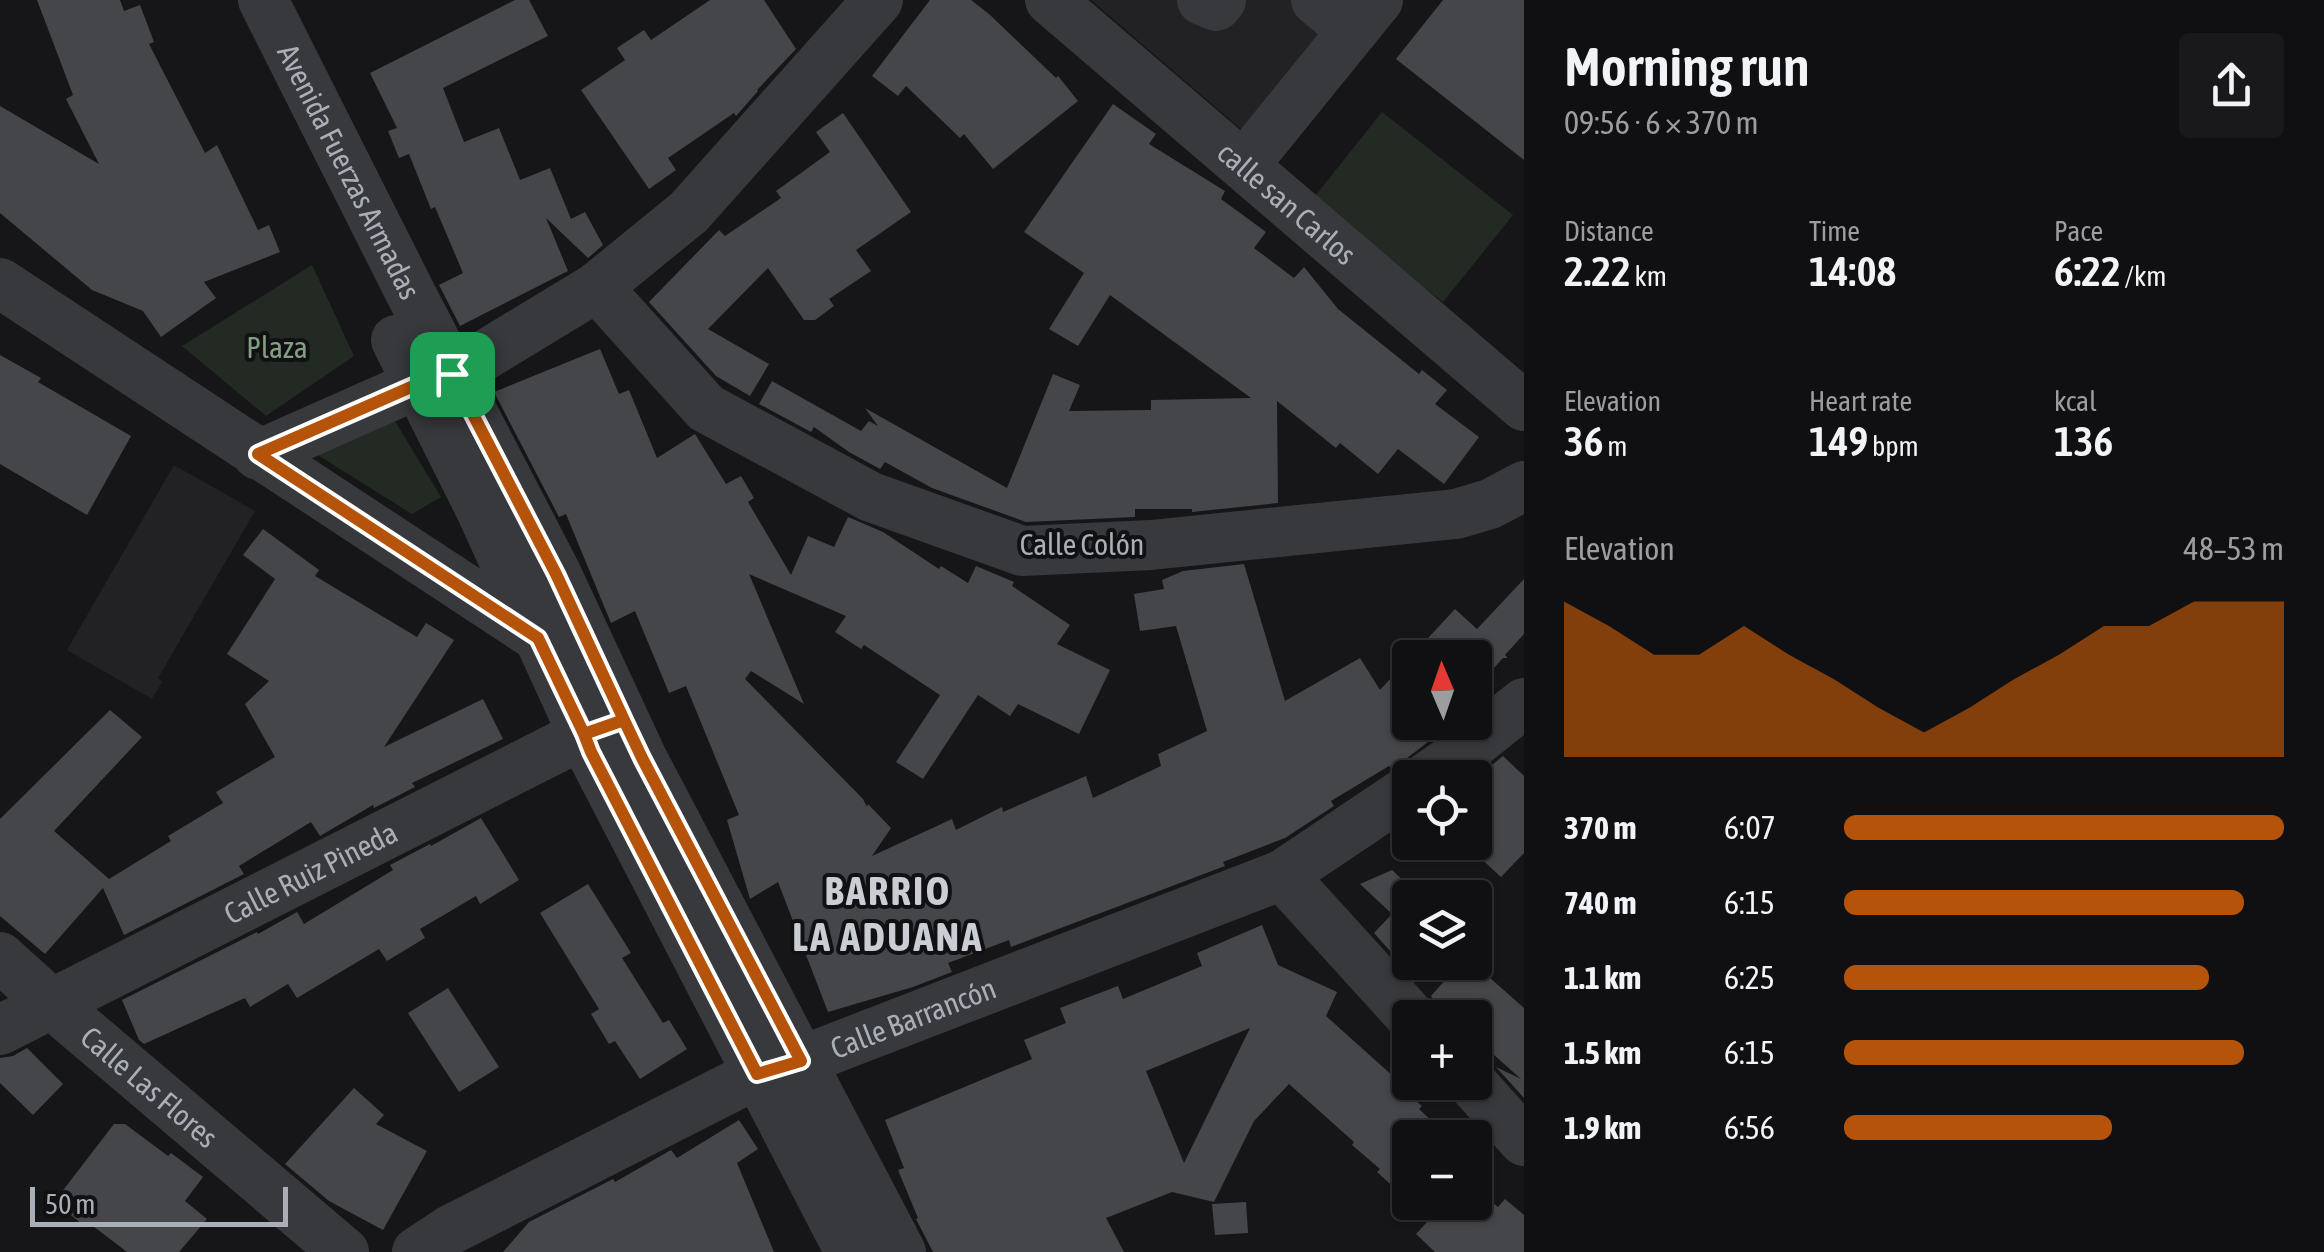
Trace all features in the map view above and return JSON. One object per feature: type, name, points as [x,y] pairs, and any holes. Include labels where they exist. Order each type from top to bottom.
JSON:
[{"type":"street","name":"Avenida Fuerzas Armadas","points":[[227,0],[435,379],[556,574],[593,653],[604,727]]},
{"type":"street","name":"Avenida Fuerzas Armadas","points":[[262,0],[435,379],[480,508],[538,638],[604,727],[779,1067],[850,1252]]},
{"type":"street","points":[[258,454],[435,379],[597,286],[688,212],[878,0]]},
{"type":"street","name":"calle san Carlos","points":[[1050,0],[1524,406]]},
{"type":"street","points":[[1202,0],[1216,6],[1222,0]]},
{"type":"street","points":[[1244,165],[1349,10]]},
{"type":"street","points":[[0,283],[538,638],[593,653]]},
{"type":"street","name":"Calle Colón","points":[[597,286],[706,408],[872,497],[1022,551],[1151,545],[1456,514],[1490,504],[1524,486]]},
{"type":"street","points":[[1452,760],[1524,703]]},
{"type":"street","name":"Calle Ruiz Pineda","points":[[0,1030],[604,727]]},
{"type":"street","name":"Calle Barrancón","points":[[417,1252],[452,1228],[779,1067],[1282,875],[1392,800]]},
{"type":"street","points":[[1282,875],[1396,1000]]},
{"type":"street","name":"Calle Las Flores","points":[[0,957],[344,1252]]},
{"type":"street","name":"Avenida Fuerzas Armadas","points":[[779,1067],[902,1252]]},
{"type":"street","points":[[1487,1100],[1524,1141]]},
{"type":"shaded area","points":[[1091,0],[1350,0],[1243,131]]},
{"type":"shaded area","points":[[174,465],[255,511],[158,678],[162,682],[152,699],[67,650]]},
{"type":"green space","points":[[1382,112],[1513,215],[1443,302],[1312,200]]},
{"type":"green space","name":"Plaza","points":[[312,265],[354,356],[266,416],[182,346]]},
{"type":"green space","points":[[390,413],[441,497],[412,514],[316,454]]},
{"type":"building","points":[[37,0],[120,0],[124,11],[140,5],[154,42],[149,44],[205,153],[217,145],[258,230],[269,225],[280,252],[204,282],[216,298],[161,337],[143,311],[92,290],[0,213],[0,106],[99,164],[66,99],[73,95]]},
{"type":"building","points":[[515,0],[529,0],[548,36],[443,88],[464,142],[499,128],[520,180],[550,168],[571,219],[585,212],[603,245],[588,258],[546,218],[568,271],[460,326],[439,285],[463,273],[409,154],[399,158],[388,131],[397,128],[370,73]]},
{"type":"building","points":[[710,0],[764,0],[796,49],[736,116],[734,113],[668,158],[676,170],[649,189],[581,90],[625,60],[617,48],[644,30],[651,40]]},
{"type":"building","points":[[930,0],[971,0],[1058,76],[1078,101],[993,169],[964,134],[960,138],[906,86],[898,96],[872,76]]},
{"type":"building","points":[[1443,0],[1524,0],[1524,160],[1396,59]]},
{"type":"building","points":[[1113,104],[1156,134],[1149,144],[1225,191],[1221,199],[1266,232],[1254,248],[1294,278],[1304,267],[1338,309],[1419,374],[1422,370],[1447,390],[1435,404],[1479,437],[1444,484],[1398,449],[1378,474],[1340,443],[1336,448],[1277,401],[1278,503],[1192,512],[1135,509],[1135,517],[1026,522],[932,488],[885,462],[880,469],[814,427],[811,432],[759,404],[772,381],[861,431],[869,421],[878,426],[865,408],[1007,488],[1053,374],[1080,385],[1069,411],[1151,410],[1151,400],[1251,398],[1110,295],[1078,346],[1049,329],[1084,273],[1024,232]]},
{"type":"building","points":[[843,113],[911,212],[856,250],[871,271],[829,299],[834,306],[815,320],[804,320],[768,268],[708,329],[769,364],[750,396],[716,376],[649,302],[719,230],[725,236],[781,198],[776,191],[830,152],[816,132]]},
{"type":"building","points":[[600,349],[619,394],[629,390],[657,458],[695,434],[726,484],[741,476],[754,498],[748,502],[791,575],[808,536],[834,547],[848,517],[883,532],[968,583],[976,566],[1014,582],[1012,586],[1070,625],[1057,644],[1110,670],[1079,734],[1018,704],[1010,716],[978,695],[923,779],[896,762],[940,695],[864,645],[861,649],[835,632],[846,616],[749,574],[804,704],[751,671],[745,679],[891,828],[872,856],[952,819],[956,830],[1002,807],[1003,812],[1086,776],[1093,798],[1161,766],[1158,754],[1207,731],[1176,626],[1140,631],[1134,594],[1164,589],[1162,580],[1183,571],[1244,564],[1285,701],[1360,658],[1380,690],[1392,677],[1392,740],[1430,740],[1403,760],[1392,760],[1392,766],[1331,801],[1334,806],[1285,838],[1223,862],[1225,866],[1011,947],[1009,940],[948,963],[952,972],[913,987],[828,1012],[778,882],[750,899],[727,820],[739,815],[686,686],[669,693],[635,611],[611,623],[566,514],[559,517],[494,392]]},
{"type":"building","points":[[0,355],[131,436],[87,515],[0,464]]},
{"type":"building","points":[[263,529],[319,570],[315,576],[417,637],[426,623],[454,640],[384,747],[483,699],[503,739],[412,783],[415,787],[374,808],[373,805],[320,836],[311,822],[239,866],[244,874],[124,935],[103,888],[45,954],[0,916],[0,819],[110,710],[142,737],[54,831],[109,879],[171,841],[168,836],[223,803],[216,792],[275,757],[245,704],[269,681],[227,654],[275,579],[243,555]]},
{"type":"building","points":[[1524,579],[1524,634],[1505,655],[1508,658],[1503,658],[1492,670],[1492,640],[1426,640],[1455,609],[1477,629]]},
{"type":"building","points":[[1503,756],[1524,776],[1524,853],[1501,877],[1483,860],[1492,860],[1492,765]]},
{"type":"building","points":[[481,818],[519,880],[480,904],[476,896],[420,929],[425,938],[387,961],[379,949],[297,998],[288,984],[250,1007],[245,998],[144,1044],[139,1040],[122,1000],[297,912],[304,924],[393,870],[390,865]]},
{"type":"building","points":[[1392,870],[1403,880],[1392,880],[1392,914],[1360,884]]},
{"type":"building","points":[[588,884],[631,953],[622,958],[663,1023],[669,1020],[687,1049],[640,1079],[615,1041],[609,1044],[591,1014],[599,1009],[540,913]]},
{"type":"building","points":[[1392,914],[1392,953],[1374,933]]},
{"type":"building","points":[[1262,925],[1278,965],[1337,992],[1326,1016],[1392,1075],[1392,1100],[1415,1100],[1431,1120],[1392,1120],[1392,1186],[1377,1172],[1380,1169],[1352,1145],[1354,1142],[1289,1084],[1254,1121],[1214,1202],[1172,1192],[1106,1218],[1124,1252],[933,1252],[898,1170],[904,1168],[885,1120],[1032,1059],[1024,1040],[1066,1023],[1060,1008],[1118,986],[1123,999],[1202,966],[1197,953]],"holes":[[[1250,1028],[1184,1163],[1146,1071]]]},
{"type":"building","points":[[1445,980],[1492,980],[1524,1008],[1524,1098],[1496,1067],[1521,1079],[1492,1053],[1492,1000],[1434,1000],[1431,996]]},
{"type":"building","points":[[448,988],[499,1067],[459,1092],[408,1013]]},
{"type":"building","points":[[27,1048],[63,1084],[33,1115],[0,1083],[0,1058]]},
{"type":"building","points":[[354,1088],[384,1115],[376,1124],[427,1151],[383,1230],[329,1201],[285,1164]]},
{"type":"building","points":[[739,1120],[758,1149],[737,1163],[774,1252],[503,1252],[529,1222],[613,1179],[615,1182],[671,1150],[677,1158]]},
{"type":"building","points":[[114,1124],[125,1124],[203,1177],[185,1201],[207,1219],[179,1252],[127,1252],[54,1202]]},
{"type":"building","points":[[1505,1199],[1524,1215],[1524,1252],[1435,1252],[1416,1234],[1425,1220],[1492,1220],[1492,1202],[1498,1207]]},
{"type":"building","points":[[1246,1202],[1248,1233],[1215,1235],[1212,1204]]},
{"type":"district","name":"BARRIO LA ADUANA","points":[[888,913]]},
{"type":"route","points":[[452,374],[418,384],[258,454],[538,638],[584,734],[624,720],[801,1061],[757,1074],[591,752],[584,734],[624,720],[556,574],[452,374]]}]
